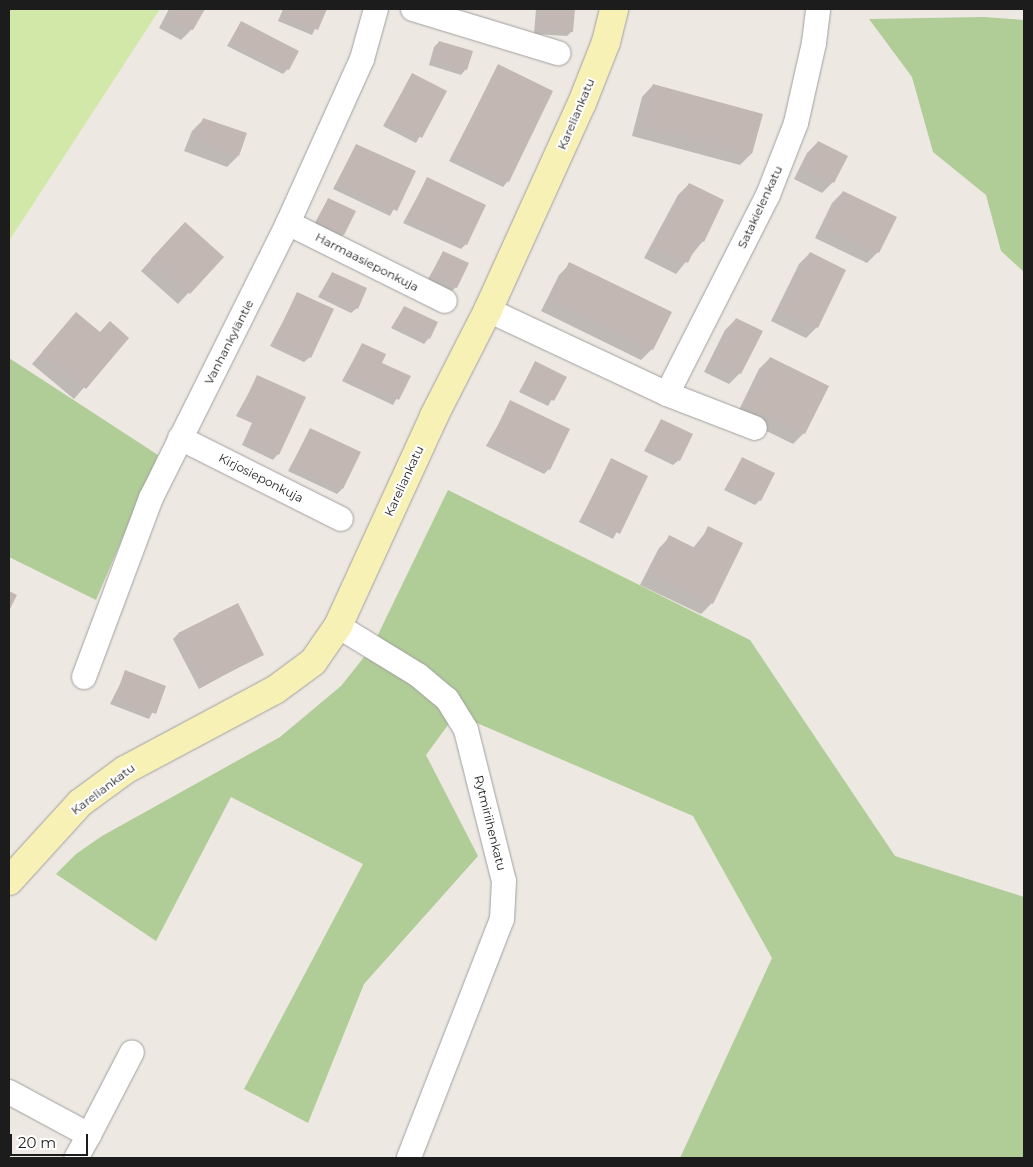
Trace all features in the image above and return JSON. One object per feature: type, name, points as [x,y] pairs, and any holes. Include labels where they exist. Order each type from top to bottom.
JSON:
[{"type":"street","name":"Vanhankyläntie","points":[[84,677],[151,498],[288,223],[362,59],[376,9]]},
{"type":"street","points":[[413,9],[558,53]]},
{"type":"street","name":"Kareliankatu","points":[[9,881],[51,831],[80,803],[125,770],[275,690],[313,662],[338,626],[434,416],[488,310],[582,103],[606,42],[614,9]]},
{"type":"street","name":"Satakielenkatu","points":[[667,394],[768,195],[796,123],[814,43],[818,9]]},
{"type":"street","name":"Harmaasieponkuja","points":[[288,223],[445,301]]},
{"type":"street","points":[[488,310],[667,394],[755,428]]},
{"type":"street","name":"Kirjosieponkuja","points":[[180,438],[341,519]]},
{"type":"street","name":"Rytmiriihenkatu","points":[[338,626],[418,675],[447,699],[466,730],[504,882],[502,919],[409,1158]]},
{"type":"street","points":[[76,1158],[132,1052]]},
{"type":"street","points":[[9,1092],[89,1135]]},
{"type":"green space","points":[[9,9],[160,9],[9,241]]},
{"type":"green space","points":[[984,17],[1024,20],[1024,272],[1001,251],[986,195],[933,152],[912,77],[869,19]]},
{"type":"green space","points":[[9,358],[158,455],[96,600],[9,557]]},
{"type":"green space","points":[[448,490],[750,640],[895,856],[1024,897],[1024,1158],[680,1158],[772,958],[693,816],[456,714],[426,755],[478,856],[364,984],[308,1123],[244,1089],[363,864],[231,797],[156,941],[56,874],[76,854],[102,836],[280,737],[341,686],[372,647]]},
{"type":"building","points":[[173,9],[205,9],[193,30],[169,17]]},
{"type":"building","points":[[285,9],[327,9],[318,30],[283,16]]},
{"type":"building","points":[[541,9],[575,9],[573,32],[539,29]]},
{"type":"building","points":[[241,21],[299,51],[289,70],[231,40]]},
{"type":"building","points":[[439,41],[473,51],[467,70],[433,60]]},
{"type":"building","points":[[498,64],[553,91],[509,182],[453,155]]},
{"type":"building","points":[[412,73],[447,91],[422,138],[387,120]]},
{"type":"building","points":[[653,84],[763,114],[752,154],[642,125]]},
{"type":"building","points":[[203,118],[247,133],[239,156],[195,140]]},
{"type":"building","points":[[818,141],[848,156],[834,183],[804,168]]},
{"type":"building","points":[[356,144],[416,171],[397,211],[337,183]]},
{"type":"building","points":[[427,177],[486,205],[467,245],[408,217]]},
{"type":"building","points":[[689,183],[724,200],[704,242],[699,240],[688,263],[654,247]]},
{"type":"building","points":[[843,191],[897,217],[879,253],[825,227]]},
{"type":"building","points":[[328,198],[356,211],[344,235],[317,222]]},
{"type":"building","points":[[185,222],[224,257],[190,294],[151,259]]},
{"type":"building","points":[[443,251],[469,263],[457,288],[431,276]]},
{"type":"building","points":[[810,252],[846,270],[818,328],[782,310]]},
{"type":"building","points":[[569,262],[672,312],[653,350],[551,300]]},
{"type":"building","points":[[332,272],[367,288],[358,309],[323,292]]},
{"type":"building","points":[[297,292],[334,309],[311,358],[274,341]]},
{"type":"building","points":[[404,306],[438,322],[430,339],[396,323]]},
{"type":"building","points":[[76,312],[100,332],[110,321],[129,338],[86,389],[42,352]]},
{"type":"building","points":[[736,318],[763,331],[741,374],[714,361]]},
{"type":"building","points":[[362,343],[386,354],[382,363],[411,376],[399,400],[347,376]]},
{"type":"building","points":[[770,357],[829,386],[805,434],[747,405]]},
{"type":"building","points":[[535,361],[567,377],[554,401],[523,386]]},
{"type":"building","points":[[257,375],[306,397],[279,455],[246,440],[257,418],[241,410]]},
{"type":"building","points":[[510,400],[570,429],[550,470],[491,440]]},
{"type":"building","points":[[661,419],[693,434],[680,461],[648,446]]},
{"type":"building","points":[[310,428],[361,452],[343,489],[292,465]]},
{"type":"building","points":[[742,457],[775,473],[761,501],[728,485]]},
{"type":"building","points":[[611,458],[648,476],[620,534],[583,516]]},
{"type":"building","points":[[708,526],[743,543],[713,604],[651,573],[669,535],[697,549]]},
{"type":"building","points":[[9,591],[17,595],[9,611]]},
{"type":"building","points":[[238,603],[264,655],[204,685],[178,633]]},
{"type":"building","points":[[125,670],[166,686],[156,714],[115,699]]}]
